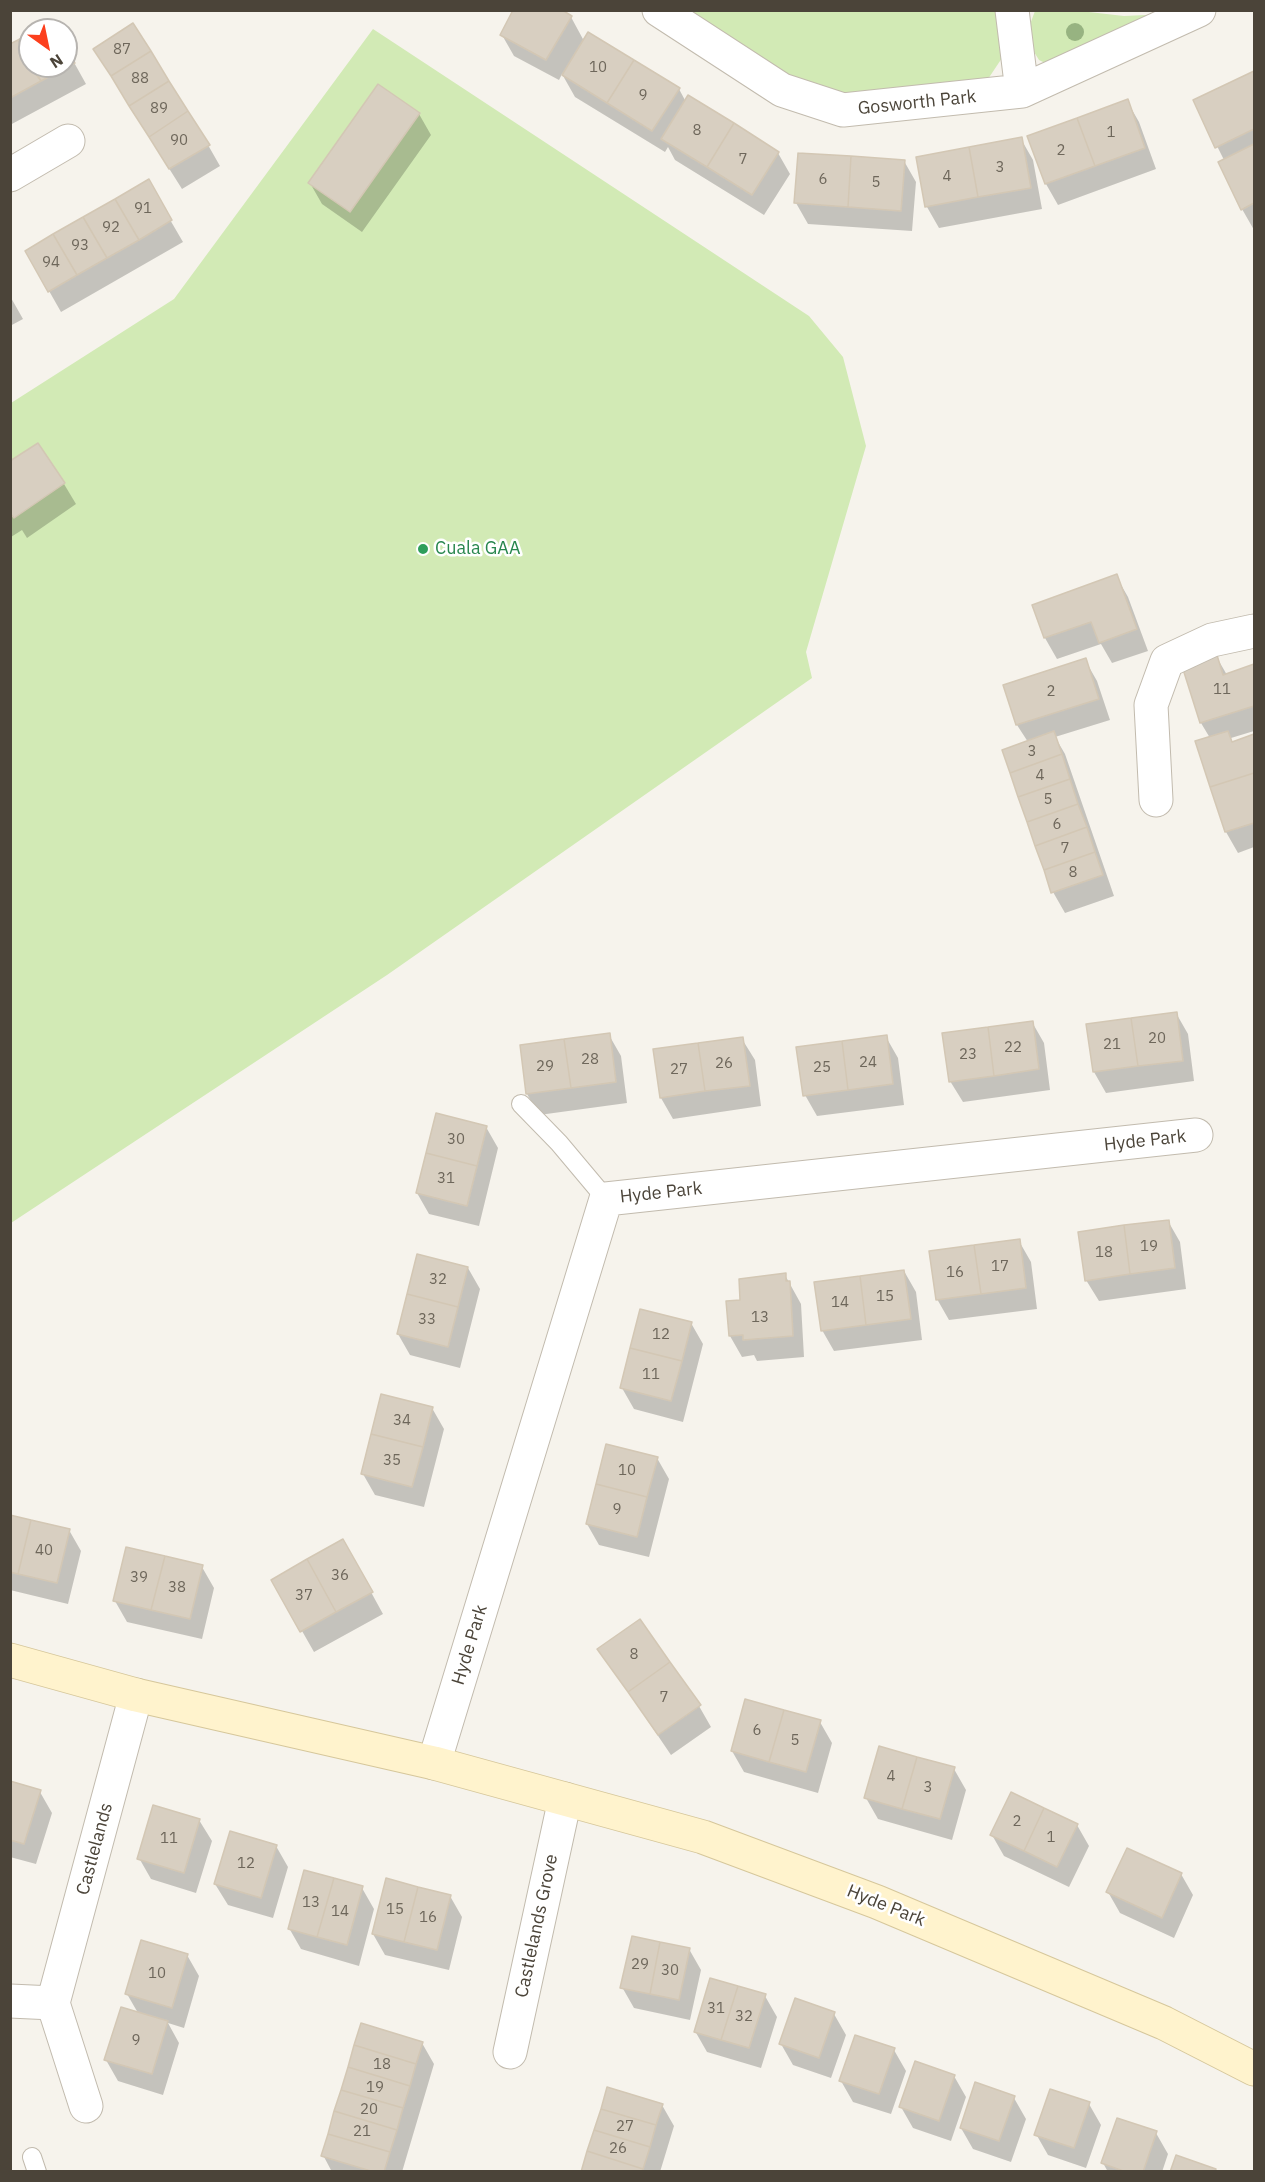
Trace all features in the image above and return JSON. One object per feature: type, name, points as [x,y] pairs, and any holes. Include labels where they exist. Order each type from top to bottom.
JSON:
[{"type":"street","name":"Gosworth Park","points":[[658,10],[782,90],[843,110],[1022,92],[1199,10]]},
{"type":"street","points":[[1012,10],[1022,92]]},
{"type":"street","points":[[10,175],[68,141]]},
{"type":"street","points":[[1156,800],[1151,705],[1167,661],[1212,640],[1254,631]]},
{"type":"street","name":"Hyde Park","points":[[434,1764],[606,1199],[1196,1135]]},
{"type":"street","name":"Hyde Park","points":[[10,1660],[136,1695],[434,1764],[703,1837],[877,1902],[1164,2023],[1254,2069]]},
{"type":"street","name":"Castlelands","points":[[53,2003],[136,1695]]},
{"type":"street","name":"Castlelands Grove","points":[[510,2052],[565,1799]]},
{"type":"street","points":[[10,2001],[53,2003],[86,2106]]},
{"type":"lane","points":[[521,1104],[559,1143],[606,1199]]},
{"type":"green space","points":[[688,11],[995,11],[1002,34],[1002,58],[988,79],[871,97],[824,93],[787,75]]},
{"type":"green space","points":[[1035,11],[1080,11],[1124,16],[1167,14],[1045,63],[1039,60],[1031,47],[1029,27]]},
{"type":"green space","name":"Cuala GAA","points":[[373,29],[809,316],[843,357],[866,446],[806,652],[812,678],[387,975],[11,1223],[11,403],[174,299]]},
{"type":"building","points":[[513,10],[562,10],[572,16],[546,60],[500,35]]},
{"type":"building","points":[[133,23],[151,51],[111,76],[93,49]]},
{"type":"building","points":[[588,32],[634,60],[607,103],[562,75]]},
{"type":"building","points":[[18,40],[18,78],[39,78],[41,81],[10,98],[10,44]]},
{"type":"building","points":[[151,51],[169,81],[129,106],[111,76]]},
{"type":"building","points":[[634,60],[680,88],[652,131],[607,103]]},
{"type":"building","points":[[1254,71],[1254,129],[1215,148],[1193,100]]},
{"type":"building","points":[[169,81],[188,111],[149,137],[129,106]]},
{"type":"building","points":[[378,84],[420,113],[350,212],[308,183]]},
{"type":"building","points":[[688,95],[734,123],[707,167],[661,139]]},
{"type":"building","points":[[1128,99],[1145,148],[1095,166],[1077,118]]},
{"type":"building","points":[[188,111],[210,145],[169,169],[149,137]]},
{"type":"building","points":[[1077,118],[1095,166],[1045,184],[1027,136]]},
{"type":"building","points":[[734,123],[779,152],[752,195],[707,167]]},
{"type":"building","points":[[1022,137],[1031,188],[978,197],[969,147]]},
{"type":"building","points":[[1254,144],[1254,203],[1241,210],[1218,162]]},
{"type":"building","points":[[969,147],[978,197],[925,207],[916,157]]},
{"type":"building","points":[[798,153],[851,156],[848,207],[794,203]]},
{"type":"building","points":[[851,156],[905,160],[901,211],[848,207]]},
{"type":"building","points":[[149,179],[172,220],[139,240],[115,199]]},
{"type":"building","points":[[115,199],[139,240],[107,258],[83,217]]},
{"type":"building","points":[[83,217],[107,258],[77,275],[53,234]]},
{"type":"building","points":[[53,234],[77,275],[48,292],[25,251]]},
{"type":"building","points":[[38,443],[65,483],[14,518],[10,513],[10,461]]},
{"type":"building","points":[[1117,574],[1137,629],[1099,643],[1091,622],[1044,638],[1032,605]]},
{"type":"building","points":[[1217,655],[1223,675],[1254,664],[1254,706],[1200,723],[1182,666]]},
{"type":"building","points":[[1086,658],[1099,699],[1016,725],[1003,685]]},
{"type":"building","points":[[1054,731],[1062,754],[1010,773],[1002,750]]},
{"type":"building","points":[[1228,731],[1232,742],[1254,734],[1254,773],[1210,787],[1195,741]]},
{"type":"building","points":[[1062,754],[1070,779],[1018,797],[1010,773]]},
{"type":"building","points":[[1254,773],[1254,823],[1225,832],[1210,787]]},
{"type":"building","points":[[1070,779],[1078,804],[1027,822],[1018,797]]},
{"type":"building","points":[[1078,804],[1087,827],[1035,846],[1027,822]]},
{"type":"building","points":[[1087,827],[1095,852],[1044,870],[1035,846]]},
{"type":"building","points":[[1095,852],[1103,875],[1051,893],[1044,870]]},
{"type":"building","points":[[1177,1012],[1183,1061],[1138,1066],[1131,1018]]},
{"type":"building","points":[[1131,1018],[1138,1066],[1093,1072],[1086,1024]]},
{"type":"building","points":[[1033,1021],[1039,1069],[994,1076],[988,1027]]},
{"type":"building","points":[[988,1027],[994,1076],[949,1082],[942,1033]]},
{"type":"building","points":[[610,1033],[616,1082],[571,1088],[564,1039]]},
{"type":"building","points":[[887,1035],[893,1084],[848,1090],[842,1041]]},
{"type":"building","points":[[743,1037],[750,1086],[705,1091],[698,1043]]},
{"type":"building","points":[[564,1039],[571,1088],[526,1094],[520,1045]]},
{"type":"building","points":[[842,1041],[848,1090],[803,1096],[796,1047]]},
{"type":"building","points":[[698,1043],[705,1091],[660,1098],[653,1049]]},
{"type":"building","points":[[436,1113],[487,1126],[477,1166],[426,1153]]},
{"type":"building","points":[[426,1153],[477,1166],[467,1206],[416,1193]]},
{"type":"building","points":[[1169,1220],[1175,1268],[1130,1274],[1124,1225]]},
{"type":"building","points":[[1124,1225],[1130,1274],[1085,1281],[1078,1232]]},
{"type":"building","points":[[1020,1239],[1026,1288],[981,1294],[974,1245]]},
{"type":"building","points":[[974,1245],[981,1294],[936,1300],[929,1251]]},
{"type":"building","points":[[417,1254],[468,1267],[458,1307],[407,1294]]},
{"type":"building","points":[[904,1270],[911,1319],[866,1325],[860,1276]]},
{"type":"building","points":[[786,1273],[786,1281],[790,1281],[793,1336],[743,1340],[743,1335],[729,1336],[726,1301],[740,1300],[739,1279]]},
{"type":"building","points":[[860,1276],[866,1325],[821,1331],[814,1282]]},
{"type":"building","points":[[407,1294],[458,1307],[448,1347],[397,1334]]},
{"type":"building","points":[[640,1309],[692,1322],[682,1361],[630,1348]]},
{"type":"building","points":[[630,1348],[682,1361],[671,1401],[620,1388]]},
{"type":"building","points":[[381,1394],[433,1407],[423,1447],[371,1434]]},
{"type":"building","points":[[371,1434],[423,1447],[412,1487],[361,1474]]},
{"type":"building","points":[[606,1444],[658,1457],[647,1497],[596,1484]]},
{"type":"building","points":[[596,1484],[647,1497],[637,1537],[586,1524]]},
{"type":"building","points":[[10,1515],[31,1520],[18,1574],[10,1572]]},
{"type":"building","points":[[31,1520],[70,1529],[57,1583],[18,1574]]},
{"type":"building","points":[[343,1539],[373,1592],[336,1612],[307,1559]]},
{"type":"building","points":[[126,1547],[165,1556],[151,1610],[113,1601]]},
{"type":"building","points":[[165,1556],[203,1565],[190,1619],[151,1610]]},
{"type":"building","points":[[307,1559],[336,1612],[300,1632],[271,1580]]},
{"type":"building","points":[[640,1619],[670,1662],[628,1692],[597,1649]]},
{"type":"building","points":[[670,1662],[701,1705],[658,1735],[628,1692]]},
{"type":"building","points":[[745,1699],[784,1710],[769,1762],[731,1751]]},
{"type":"building","points":[[784,1710],[821,1720],[806,1772],[769,1762]]},
{"type":"building","points":[[879,1746],[917,1757],[902,1809],[864,1798]]},
{"type":"building","points":[[917,1757],[955,1767],[940,1819],[902,1809]]},
{"type":"building","points":[[10,1781],[41,1790],[24,1844],[10,1840]]},
{"type":"building","points":[[1011,1792],[1044,1808],[1024,1851],[990,1835]]},
{"type":"building","points":[[153,1805],[200,1819],[184,1873],[137,1859]]},
{"type":"building","points":[[1044,1808],[1078,1824],[1057,1867],[1024,1851]]},
{"type":"building","points":[[230,1831],[277,1845],[261,1898],[214,1884]]},
{"type":"building","points":[[1127,1848],[1182,1873],[1162,1918],[1106,1892]]},
{"type":"building","points":[[304,1870],[334,1878],[317,1937],[288,1929]]},
{"type":"building","points":[[334,1878],[363,1886],[347,1945],[317,1937]]},
{"type":"building","points":[[386,1878],[418,1887],[404,1942],[372,1934]]},
{"type":"building","points":[[418,1887],[451,1895],[437,1950],[404,1942]]},
{"type":"building","points":[[632,1936],[660,1942],[650,1994],[620,1988]]},
{"type":"building","points":[[141,1940],[188,1954],[172,2008],[125,1994]]},
{"type":"building","points":[[660,1942],[690,1948],[679,2000],[650,1994]]},
{"type":"building","points":[[710,1978],[738,1986],[721,2040],[694,2032]]},
{"type":"building","points":[[738,1986],[766,1994],[749,2048],[721,2040]]},
{"type":"building","points":[[795,1998],[835,2012],[819,2058],[779,2044]]},
{"type":"building","points":[[121,2007],[168,2021],[152,2074],[104,2060]]},
{"type":"building","points":[[361,2023],[423,2042],[416,2064],[354,2045]]},
{"type":"building","points":[[855,2035],[895,2048],[879,2094],[839,2081]]},
{"type":"building","points":[[354,2045],[416,2064],[410,2086],[348,2067]]},
{"type":"building","points":[[915,2061],[955,2075],[939,2121],[899,2107]]},
{"type":"building","points":[[348,2067],[410,2086],[403,2108],[341,2090]]},
{"type":"building","points":[[975,2082],[1015,2096],[999,2141],[960,2128]]},
{"type":"building","points":[[607,2087],[663,2104],[656,2125],[601,2109]]},
{"type":"building","points":[[1050,2089],[1090,2102],[1074,2148],[1034,2135]]},
{"type":"building","points":[[341,2090],[403,2108],[397,2130],[334,2111]]},
{"type":"building","points":[[601,2109],[656,2125],[650,2147],[594,2130]]},
{"type":"building","points":[[334,2111],[397,2130],[390,2152],[328,2134]]},
{"type":"building","points":[[1117,2118],[1157,2131],[1143,2172],[1126,2172],[1101,2163]]},
{"type":"building","points":[[594,2130],[650,2147],[643,2169],[587,2151]]},
{"type":"building","points":[[328,2134],[390,2152],[384,2172],[374,2172],[321,2156]]},
{"type":"building","points":[[587,2151],[643,2169],[642,2172],[581,2172]]},
{"type":"building","points":[[1176,2155],[1216,2169],[1215,2172],[1170,2172]]},
{"type":"place","name":"Cuala GAA","points":[[423,549]]}]
